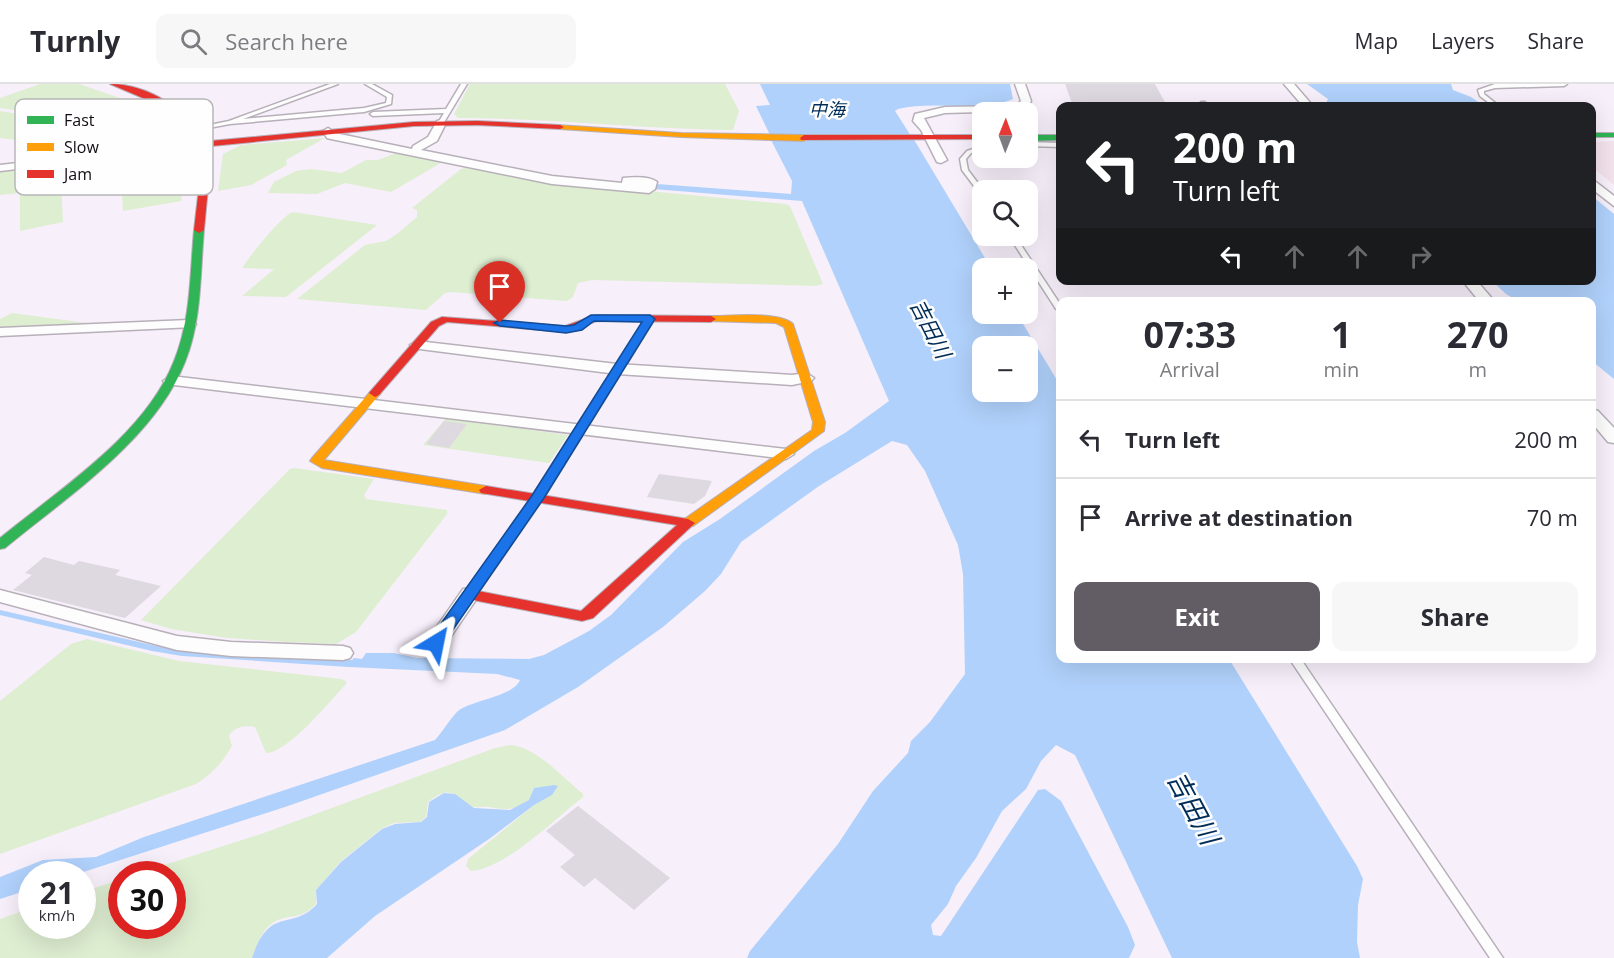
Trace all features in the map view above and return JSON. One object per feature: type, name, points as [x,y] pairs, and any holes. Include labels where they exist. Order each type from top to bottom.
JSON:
[{"type":"street","points":[[114,84],[155,99]]},
{"type":"street","points":[[940,160],[923,137],[918,121],[919,116],[945,110],[1017,109],[1022,107],[1026,101],[1020,84]]},
{"type":"street","points":[[1288,84],[1304,102]]},
{"type":"street","points":[[417,148],[433,139],[445,117]]},
{"type":"street","points":[[213,143],[445,117],[540,126],[718,136],[972,137]]},
{"type":"street","points":[[328,131],[331,136],[468,161]]},
{"type":"street","points":[[1596,135],[1614,135]]},
{"type":"street","points":[[359,136],[552,180],[650,185]]},
{"type":"street","points":[[1038,138],[1056,138]]},
{"type":"street","points":[[0,168],[15,166]]},
{"type":"street","points":[[1596,186],[1614,202]]},
{"type":"street","points":[[0,545],[116,446],[138,423],[171,381],[184,348],[189,324],[203,195]]},
{"type":"street","points":[[1473,285],[1483,297]]},
{"type":"street","points":[[470,594],[582,616],[588,614],[688,523],[786,454],[819,428],[819,422],[789,326],[785,322],[591,318],[578,327],[566,329],[453,318],[435,324],[321,453],[317,462],[688,523]]},
{"type":"street","points":[[436,643],[537,498],[650,319]]},
{"type":"street","points":[[0,332],[189,324]]},
{"type":"street","points":[[417,345],[617,369],[792,380],[806,378]]},
{"type":"street","points":[[171,381],[786,454]]},
{"type":"street","points":[[1596,418],[1614,438]]},
{"type":"street","points":[[0,596],[177,643],[231,649],[343,653]]},
{"type":"lane","points":[[230,122],[335,84]]},
{"type":"lane","points":[[213,125],[364,110],[388,104],[390,96],[368,84]]},
{"type":"lane","points":[[281,118],[309,120],[381,113],[445,117],[464,84]]},
{"type":"lane","points":[[1491,102],[1482,95],[1481,90],[1495,86],[1563,84]]},
{"type":"lane","points":[[1038,144],[1056,145]]},
{"type":"lane","points":[[972,153],[965,156],[963,164],[973,180]]},
{"type":"lane","points":[[1019,246],[1056,303]]},
{"type":"lane","points":[[1297,663],[1497,958]]},
{"type":"shaded area","points":[[1614,141],[1614,185],[1596,170],[1596,142]]},
{"type":"green space","points":[[40,84],[79,84],[123,99],[15,99],[15,110],[0,108],[0,98]]},
{"type":"green space","points":[[470,84],[725,84],[739,111],[733,130],[458,118],[454,114]]},
{"type":"green space","points":[[0,111],[15,113],[15,139],[0,138]]},
{"type":"green space","points":[[325,138],[286,160],[287,165],[251,185],[218,191],[223,154],[241,145]]},
{"type":"green space","points":[[396,153],[444,161],[391,192],[345,183],[317,194],[268,193],[274,182],[296,171],[310,169],[342,173],[366,160],[378,160]]},
{"type":"green space","points":[[461,169],[543,181],[785,204],[790,206],[823,284],[816,286],[592,280],[578,283],[573,297],[567,301],[451,292],[445,293],[426,310],[297,299],[365,245],[386,241],[397,234],[417,217],[417,210],[412,208]]},
{"type":"green space","points":[[15,170],[15,194],[0,195],[0,171]]},
{"type":"green space","points":[[20,195],[62,195],[63,222],[20,231]]},
{"type":"green space","points":[[122,195],[182,195],[181,201],[123,211]]},
{"type":"green space","points":[[293,212],[377,225],[286,297],[242,296],[274,269],[242,268],[274,228]]},
{"type":"green space","points":[[12,313],[101,325],[0,328],[0,319]]},
{"type":"green space","points":[[446,418],[568,435],[549,463],[423,445]]},
{"type":"green space","points":[[290,469],[374,479],[364,495],[366,499],[447,510],[447,514],[356,632],[336,644],[286,642],[227,638],[171,629],[141,620]]},
{"type":"green space","points":[[87,639],[179,661],[341,679],[346,681],[346,684],[297,736],[275,751],[266,753],[255,727],[237,729],[229,736],[232,746],[224,758],[212,772],[196,784],[0,854],[0,701],[71,644]]},
{"type":"green space","points":[[510,745],[530,751],[583,794],[583,797],[545,829],[499,862],[471,871],[466,866],[468,859],[534,805],[552,795],[558,786],[534,788],[529,800],[509,809],[474,807],[449,793],[437,796],[428,802],[426,817],[420,822],[394,823],[381,829],[340,862],[316,890],[316,904],[304,913],[270,925],[261,936],[252,958],[0,958],[0,919],[18,913],[18,939],[96,939],[96,888],[108,883],[108,939],[186,939],[186,861],[177,861],[261,834],[495,748]]},
{"type":"water","name":"中海","points":[[760,84],[1010,84],[1013,99],[1003,102],[972,102],[972,106],[927,106],[898,109],[895,111],[911,136],[770,135],[756,106],[770,105]]},
{"type":"water","points":[[1307,84],[1451,84],[1453,90],[1478,102],[1326,102],[1328,99]]},
{"type":"water","name":"吉田川","points":[[770,138],[913,138],[972,236],[972,246],[978,246],[985,258],[972,258],[972,324],[1023,324],[1030,336],[972,336],[972,402],[1038,402],[1038,349],[1056,378],[1056,663],[1231,663],[1363,879],[1358,905],[1357,942],[1360,958],[1172,958],[1075,755],[1056,745],[1041,761],[1026,789],[1002,811],[976,858],[956,886],[948,904],[931,925],[933,935],[941,936],[1038,790],[1045,789],[1061,801],[1128,927],[1135,945],[1129,958],[747,958],[750,951],[838,844],[873,791],[908,753],[911,741],[930,722],[965,674],[963,574],[958,545],[925,471],[907,445],[892,441],[819,486],[741,542],[721,574],[663,627],[578,687],[505,730],[285,807],[117,861],[108,861],[108,864],[96,868],[96,861],[40,861],[96,857],[144,837],[435,740],[458,711],[509,690],[520,680],[497,674],[182,656],[0,615],[0,610],[174,650],[352,660],[362,659],[366,653],[394,653],[417,658],[529,659],[544,655],[589,631],[611,615],[683,542],[720,519],[814,451],[845,433],[889,401],[802,201],[653,189],[657,184],[791,194],[792,181]]},
{"type":"water","points":[[1596,199],[1614,214],[1614,379],[1596,364],[1596,297],[1511,297],[1496,285],[1596,285]]},
{"type":"water","points":[[558,786],[552,795],[534,805],[489,839],[375,916],[327,958],[252,958],[266,931],[282,921],[299,917],[317,904],[316,890],[341,862],[382,829],[395,824],[421,822],[427,817],[429,802],[444,793],[455,794],[474,808],[510,810],[529,800],[534,788]]},
{"type":"water","points":[[18,870],[18,893],[0,899],[0,877]]},
{"type":"building","points":[[1065,84],[1155,84],[1165,102],[1072,102]]},
{"type":"building","points":[[444,421],[467,424],[449,448],[426,444]]},
{"type":"building","points":[[659,474],[712,481],[705,496],[694,504],[647,497]]},
{"type":"building","points":[[44,557],[74,565],[79,561],[120,570],[115,575],[161,586],[125,618],[13,590],[32,575],[25,573]]},
{"type":"building","points":[[578,806],[670,878],[634,910],[595,878],[584,887],[560,867],[575,855],[546,831]]},
{"type":"traffic: fast","points":[[1596,135],[1614,135]]},
{"type":"traffic: fast","points":[[1038,138],[1056,138]]},
{"type":"traffic: fast","points":[[0,545],[102,462],[149,413],[167,387],[180,361],[189,329],[199,230]]},
{"type":"traffic: fast","points":[[473,595],[470,594],[537,498],[650,319]]},
{"type":"traffic: slow","points":[[560,127],[681,135],[804,138]]},
{"type":"traffic: slow","points":[[688,523],[818,431],[819,422],[789,326],[785,322],[776,320],[711,319]]},
{"type":"traffic: slow","points":[[375,393],[316,461],[322,464],[486,490]]},
{"type":"traffic: jam","points":[[114,84],[155,99]]},
{"type":"traffic: jam","points":[[213,144],[414,124],[477,123],[560,127]]},
{"type":"traffic: jam","points":[[804,138],[972,137]]},
{"type":"traffic: jam","points":[[199,230],[203,195]]},
{"type":"traffic: jam","points":[[375,393],[435,324],[446,319],[566,329],[596,318],[711,319]]},
{"type":"traffic: jam","points":[[486,490],[688,523]]},
{"type":"traffic: jam","points":[[473,595],[582,616],[588,614],[688,523]]},
{"type":"route","points":[[436,643],[537,498],[650,319],[591,318],[573,329],[500,323]]}]
